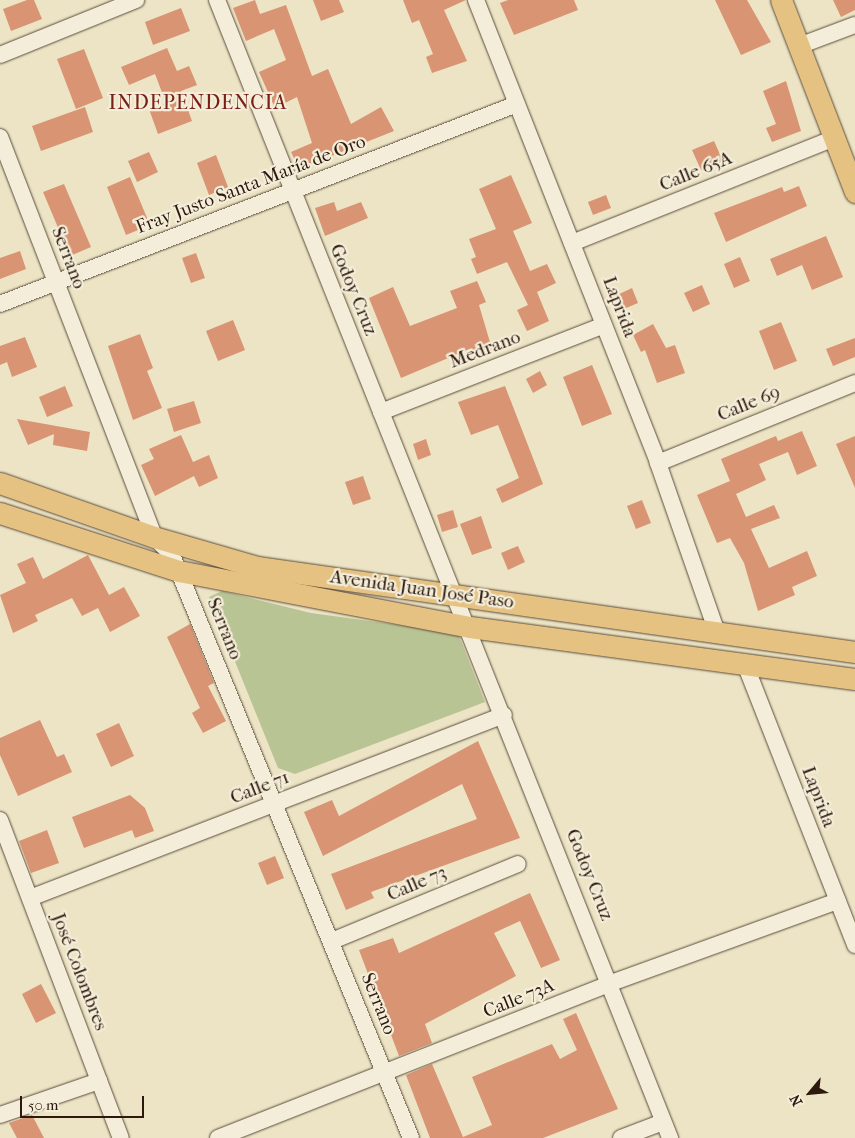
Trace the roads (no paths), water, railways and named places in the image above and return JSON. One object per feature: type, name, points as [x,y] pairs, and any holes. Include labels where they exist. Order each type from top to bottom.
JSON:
[{"type":"main road","points":[[781,0],[834,138],[854,184]]},
{"type":"main road","name":"Avenida Juan José Paso","points":[[0,483],[154,537],[258,567],[855,652]]},
{"type":"main road","name":"Avenida Juan José Paso","points":[[0,513],[179,571],[470,627],[855,679]]},
{"type":"street","points":[[0,55],[136,0]]},
{"type":"street","name":"Godoy Cruz","points":[[216,0],[453,594],[470,627],[611,983],[670,1138]]},
{"type":"street","name":"Laprida","points":[[476,0],[658,462],[717,632]]},
{"type":"street","points":[[799,46],[855,25]]},
{"type":"street","name":"Fray Justo Santa María de Oro","points":[[0,304],[517,104]]},
{"type":"street","name":"Serrano","points":[[0,137],[154,537],[172,555],[179,571],[411,1138]]},
{"type":"street","name":"Calle 65A","points":[[572,243],[834,138]]},
{"type":"street","name":"Medrano","points":[[381,412],[604,325]]},
{"type":"street","name":"Calle 69","points":[[658,462],[855,383]]},
{"type":"street","name":"Laprida","points":[[745,664],[855,944]]},
{"type":"street","name":"Calle 71","points":[[30,898],[504,716]]},
{"type":"street","name":"José Colombres","points":[[0,820],[6,852],[30,898],[121,1138]]},
{"type":"street","name":"Calle 73","points":[[332,941],[518,864]]},
{"type":"street","name":"Calle 73A","points":[[218,1138],[385,1075],[611,983],[838,900]]},
{"type":"street","points":[[0,1115],[100,1081]]},
{"type":"street","points":[[621,1138],[663,1122]]},
{"type":"district","name":"INDEPENDENCIA","points":[[198,102]]}]
